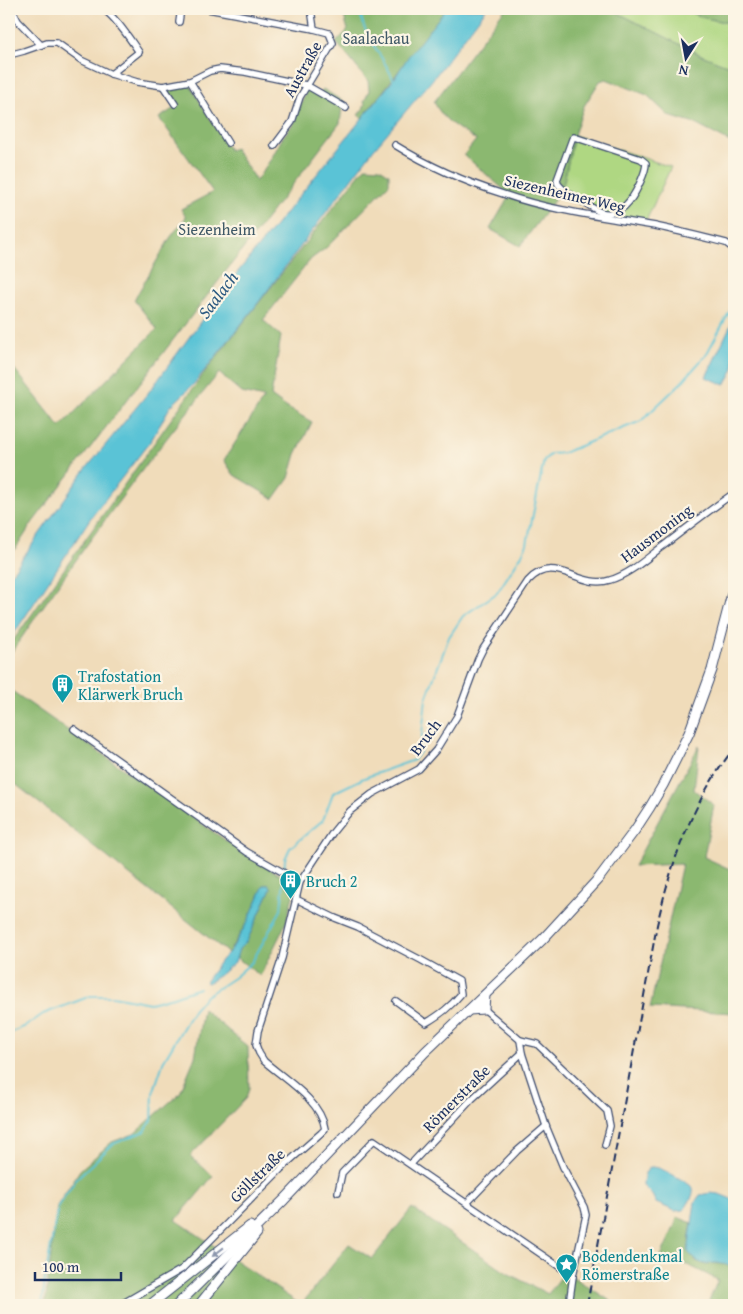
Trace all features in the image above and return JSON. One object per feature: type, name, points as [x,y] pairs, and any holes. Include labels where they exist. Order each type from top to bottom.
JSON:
[{"type":"main road","points":[[177,1305],[284,1200],[425,1052],[543,938],[599,878],[650,807],[689,733],[712,670],[734,586]]},
{"type":"main road","points":[[469,1010],[484,1009],[485,995]]},
{"type":"main road","points":[[150,1305],[284,1200]]},
{"type":"main road","points":[[199,1305],[284,1200]]},
{"type":"street","points":[[12,9],[18,21],[41,45]]},
{"type":"street","points":[[102,9],[112,17],[139,52],[110,74]]},
{"type":"street","points":[[179,22],[181,9]]},
{"type":"street","name":"Austraße","points":[[208,9],[329,33],[333,43],[306,85],[292,122],[274,146]]},
{"type":"street","points":[[245,16],[247,9]]},
{"type":"street","points":[[311,9],[314,29]]},
{"type":"street","points":[[9,55],[24,52],[47,43],[57,43],[81,60],[110,74],[137,82],[163,86],[190,81],[210,71],[220,69],[245,72],[306,85],[346,108]]},
{"type":"street","points":[[190,81],[228,143]]},
{"type":"street","points":[[163,86],[175,104]]},
{"type":"street","points":[[576,138],[642,159],[646,163],[646,168],[637,189],[632,198],[621,209],[612,213],[599,211],[559,186],[557,180],[572,139],[576,138]]},
{"type":"street","name":"Siezenheimer Weg","points":[[395,145],[419,160],[504,195],[542,205],[656,227],[726,243],[734,249]]},
{"type":"street","points":[[621,209],[623,221]]},
{"type":"street","name":"Hausmoning","points":[[532,576],[547,569],[596,582],[609,581],[629,572],[734,493]]},
{"type":"street","name":"Bruch","points":[[256,1045],[258,1031],[282,958],[300,882],[333,832],[350,811],[372,794],[419,769],[436,750],[457,716],[483,649],[532,576]]},
{"type":"street","points":[[74,729],[247,852],[300,882]]},
{"type":"street","points":[[296,899],[366,931],[458,981],[461,994],[451,1006],[426,1023],[396,1001]]},
{"type":"street","points":[[484,1009],[520,1040],[537,1044],[607,1111],[610,1126],[605,1145]]},
{"type":"street","points":[[520,1040],[522,1053],[546,1126],[563,1167],[584,1206],[586,1215],[569,1305]]},
{"type":"street","name":"Göllstraße","points":[[120,1305],[182,1269],[286,1164],[324,1129],[324,1122],[320,1114],[306,1096],[264,1061],[256,1045]]},
{"type":"street","name":"Römerstraße","points":[[411,1164],[472,1099],[522,1053]]},
{"type":"street","points":[[467,1203],[517,1151],[546,1126]]},
{"type":"street","points":[[338,1192],[342,1173],[374,1140],[573,1276]]},
{"type":"green space","name":"Saalachau","points":[[342,9],[446,9],[362,118],[358,115],[363,109],[369,91],[368,81],[336,42],[348,30]]},
{"type":"green space","points":[[505,9],[610,9],[701,55],[734,68],[734,144],[695,124],[669,116],[647,95],[606,79],[600,81],[584,106],[574,135],[562,190],[520,246],[490,229],[510,195],[464,155],[476,140],[447,120],[434,102]]},
{"type":"green space","points":[[610,9],[682,9],[705,18],[734,24],[734,68],[701,55]]},
{"type":"green space","points":[[682,9],[734,9],[734,24],[705,18]]},
{"type":"green space","name":"Siezenheim","points":[[190,85],[229,150],[235,148],[256,181],[293,124],[307,89],[318,96],[323,89],[346,103],[342,108],[340,123],[33,522],[9,559],[9,362],[60,427],[157,329],[134,300],[170,238],[186,217],[181,209],[213,192],[159,118],[179,105],[168,90]]},
{"type":"green space","points":[[574,135],[671,167],[645,223],[604,214],[562,190]]},
{"type":"green space","points":[[365,167],[380,168],[389,174],[389,184],[326,248],[311,259],[263,320],[281,336],[271,396],[312,422],[296,454],[289,478],[274,499],[234,475],[224,460],[264,398],[242,393],[219,373],[111,512],[9,656],[10,645],[207,369]]},
{"type":"green space","points":[[9,689],[245,854],[296,884],[286,923],[260,976],[236,957],[239,949],[247,941],[271,888],[269,885],[264,885],[248,921],[228,953],[9,779]]},
{"type":"green space","points":[[699,746],[694,790],[714,805],[704,857],[734,871],[734,1013],[650,1008],[682,864],[634,866]]},
{"type":"green space","points":[[203,1009],[248,1047],[249,1089],[246,1098],[190,1156],[213,1176],[176,1220],[301,1305],[45,1305],[57,1206],[80,1170],[112,1142],[134,1134],[180,1093],[195,1057]]},
{"type":"green space","points":[[412,1208],[507,1273],[548,1294],[565,1272],[609,1300],[613,1305],[372,1305],[361,1297],[354,1305],[301,1305],[349,1244],[372,1259]]},
{"type":"green space","points":[[677,1217],[692,1223],[689,1240],[696,1261],[707,1265],[712,1263],[732,1267],[734,1273],[734,1297],[731,1305],[707,1305],[718,1280],[690,1266],[661,1256]]},
{"type":"water","points":[[446,9],[486,9],[433,79],[373,150],[255,307],[193,385],[170,407],[152,439],[90,519],[9,641],[9,577],[85,470],[152,388],[228,284],[394,79],[408,57]]},
{"type":"water","points":[[734,318],[734,369],[725,385],[706,377]]},
{"type":"water","points":[[264,885],[269,885],[271,888],[247,941],[239,949],[235,962],[208,983],[205,982],[231,950],[248,921]]},
{"type":"water","points":[[650,1167],[665,1171],[693,1188],[692,1196],[684,1210],[675,1211],[656,1203],[652,1195],[643,1186],[645,1173]]},
{"type":"water","points":[[719,1194],[734,1200],[734,1273],[731,1268],[720,1263],[700,1263],[688,1252],[695,1202],[700,1195]]},
{"type":"waterway","points":[[360,9],[369,37],[394,81]]},
{"type":"waterway","points":[[42,1305],[58,1206],[77,1178],[113,1144],[145,1131],[152,1120],[153,1093],[164,1060],[194,1009],[206,996],[235,977],[252,962],[281,910],[285,859],[290,848],[323,820],[333,793],[364,778],[414,760],[420,752],[426,699],[449,637],[463,616],[497,593],[521,556],[527,544],[544,460],[551,454],[563,453],[641,421],[681,383],[706,355],[731,309],[734,308]]},
{"type":"waterway","points":[[9,1033],[26,1026],[43,1014],[91,996],[113,996],[150,1003],[199,988]]},
{"type":"railway","points":[[587,1305],[657,925],[669,877],[685,832],[695,811],[706,790],[734,748]]},
{"type":"place","name":"Trafostation Klärwerk Bruch","points":[[62,704]]},
{"type":"place","name":"Bruch 2","points":[[290,900]]},
{"type":"place","name":"Bodendenkmal Römerstraße","points":[[566,1284]]},
{"type":"water label","name":"Saalach","points":[[218,295]]}]
